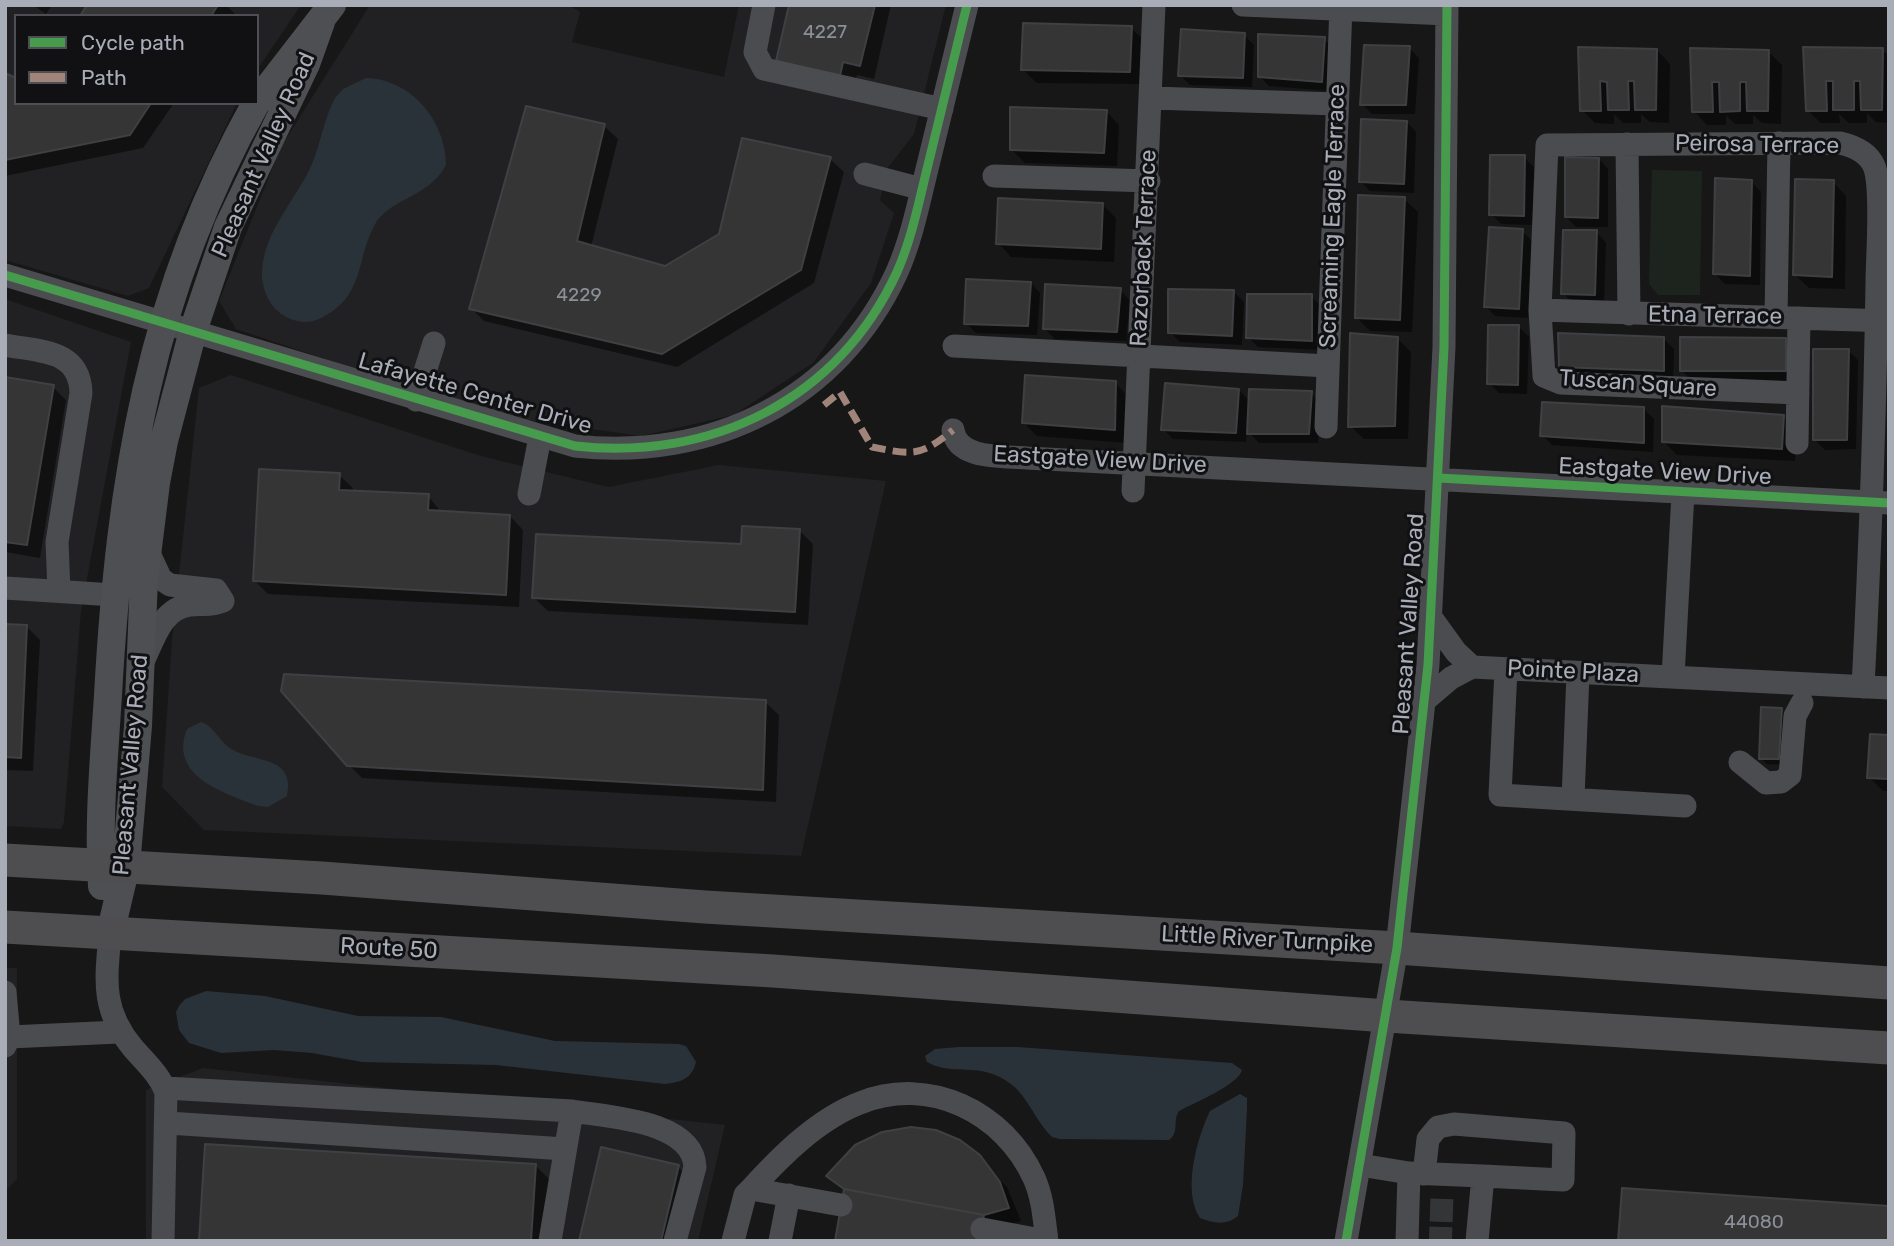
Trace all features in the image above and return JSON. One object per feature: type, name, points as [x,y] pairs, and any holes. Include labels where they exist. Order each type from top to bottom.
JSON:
[{"type":"highway","points":[[5,860],[114,865]]},
{"type":"highway","name":"Little River Turnpike","points":[[114,865],[705,907],[1397,948],[1889,983]]},
{"type":"highway","name":"Route 50","points":[[5,927],[773,971],[1387,1016]]},
{"type":"highway","points":[[1387,1016],[1889,1048]]},
{"type":"main road","name":"Pleasant Valley Road","points":[[259,100],[285,63],[327,14]]},
{"type":"main road","name":"Pleasant Valley Road","points":[[114,865],[140,669],[147,549],[164,441],[193,331],[228,227],[327,14]]},
{"type":"main road","name":"Pleasant Valley Road","points":[[110,934],[114,865],[114,595],[134,439],[163,322],[211,191],[256,105]]},
{"type":"street","points":[[764,5],[755,52],[764,69],[942,108]]},
{"type":"street","name":"Lafayette Center Drive","points":[[5,275],[540,437],[604,449],[663,447],[736,427],[790,398],[814,380],[847,348],[883,298],[897,270],[922,189],[967,5]]},
{"type":"street","name":"Razorback Terrace","points":[[1133,491],[1149,181],[1154,5]]},
{"type":"street","points":[[1243,5],[1447,9]]},
{"type":"street","name":"Screaming Eagle Terrace","points":[[1326,427],[1341,6]]},
{"type":"street","name":"Pleasant Valley Road","points":[[1346,1241],[1397,948],[1424,701],[1439,478],[1447,9]]},
{"type":"street","points":[[1152,98],[1337,104]]},
{"type":"street","points":[[1776,317],[1779,143]]},
{"type":"street","name":"Peirosa Terrace","points":[[1547,145],[1840,143],[1852,146],[1870,159],[1877,179],[1883,228],[1881,503]]},
{"type":"street","points":[[1627,144],[1629,314]]},
{"type":"street","name":"Tuscan Square","points":[[1547,145],[1541,310],[1542,370],[1551,380],[1798,393]]},
{"type":"street","points":[[865,174],[922,189]]},
{"type":"street","points":[[994,176],[1149,181]]},
{"type":"street","name":"Etna Terrace","points":[[1541,310],[1883,321]]},
{"type":"street","points":[[1797,443],[1799,318]]},
{"type":"street","points":[[416,400],[434,343]]},
{"type":"street","points":[[5,345],[64,358],[80,377],[81,394],[57,542],[59,592]]},
{"type":"street","points":[[954,346],[1328,366]]},
{"type":"street","name":"Eastgate View Drive","points":[[953,430],[954,440],[960,447],[979,453],[1881,503]]},
{"type":"street","points":[[529,494],[540,437]]},
{"type":"street","name":"Pointe Plaza","points":[[1673,677],[1683,492]]},
{"type":"street","points":[[1863,687],[1881,503]]},
{"type":"street","points":[[140,669],[164,619],[180,607],[191,604],[208,607],[223,601],[216,590],[170,584],[161,579],[147,549]]},
{"type":"street","points":[[5,589],[114,595]]},
{"type":"street","points":[[1424,701],[1451,678],[1472,667],[1455,652],[1430,616]]},
{"type":"street","name":"Pointe Plaza","points":[[1472,667],[1889,688]]},
{"type":"street","points":[[1506,669],[1500,795],[1685,806]]},
{"type":"street","points":[[1573,799],[1578,673]]},
{"type":"street","points":[[1739,770],[1766,782],[1781,782],[1790,775],[1795,716],[1802,702]]},
{"type":"street","points":[[110,934],[107,992],[110,1010],[119,1032],[165,1087],[168,1123],[163,1241]]},
{"type":"street","points":[[5,992],[7,1041],[119,1032]]},
{"type":"street","points":[[165,1087],[572,1111],[658,1125],[683,1143],[695,1159],[675,1241]]},
{"type":"street","points":[[733,1241],[740,1210],[751,1189],[768,1170],[831,1118],[844,1110],[886,1095],[929,1094],[979,1114],[1010,1140],[1035,1180],[1047,1241],[1014,1238],[982,1229]]},
{"type":"street","points":[[550,1241],[572,1111]]},
{"type":"street","points":[[168,1123],[565,1149]]},
{"type":"street","points":[[1360,1165],[1417,1173],[1563,1180],[1564,1133],[1454,1124],[1438,1127],[1428,1139],[1417,1173],[1419,1209],[1414,1239]]},
{"type":"street","points":[[1471,1240],[1470,1212],[1483,1176]]},
{"type":"street","points":[[751,1189],[841,1205]]},
{"type":"street","points":[[780,1241],[789,1195]]},
{"type":"shaded area","points":[[5,5],[301,5],[259,67],[259,14],[14,14],[14,105],[236,105],[149,288],[128,296],[5,260]]},
{"type":"shaded area","points":[[370,5],[569,5],[580,12],[572,42],[724,77],[739,5],[946,5],[914,134],[887,169],[880,200],[894,213],[871,283],[814,362],[734,415],[641,436],[491,415],[236,329],[219,301],[281,147]]},
{"type":"shaded area","points":[[366,78],[397,86],[423,105],[440,133],[446,165],[429,185],[380,217],[368,240],[352,290],[344,300],[319,319],[309,322],[294,320],[275,309],[266,293],[262,276],[264,255],[275,228],[312,164],[335,98],[343,89]]},
{"type":"shaded area","points":[[1652,170],[1702,171],[1700,295],[1658,295],[1649,284]]},
{"type":"shaded area","points":[[5,299],[131,342],[81,611],[64,822],[61,829],[5,826]]},
{"type":"shaded area","points":[[231,375],[481,456],[608,487],[719,465],[886,481],[801,856],[204,830],[162,787],[172,640],[199,388]]},
{"type":"shaded area","points":[[201,722],[210,727],[230,748],[278,766],[285,773],[288,782],[287,796],[268,807],[258,806],[216,788],[192,771],[185,759],[183,745],[187,729]]},
{"type":"shaded area","points":[[5,968],[17,968],[17,1179],[5,1191]]},
{"type":"shaded area","points":[[206,991],[265,996],[358,1016],[441,1017],[555,1041],[679,1044],[686,1046],[696,1062],[685,1079],[665,1084],[496,1065],[362,1062],[312,1053],[274,1050],[221,1053],[189,1043],[179,1030],[176,1012],[179,1006],[185,999]]},
{"type":"shaded area","points":[[1018,1047],[1232,1063],[1242,1070],[1233,1082],[1179,1111],[1174,1134],[1169,1140],[1060,1139],[1052,1137],[1019,1091],[1000,1077],[986,1072],[941,1068],[927,1062],[925,1056],[935,1049]]},
{"type":"shaded area","points":[[203,1068],[725,1125],[698,1241],[146,1241],[146,1090]]},
{"type":"shaded area","points":[[1240,1094],[1247,1098],[1247,1109],[1243,1185],[1238,1216],[1219,1223],[1200,1218],[1195,1207],[1192,1194],[1193,1165],[1200,1135],[1210,1111]]},
{"type":"building","points":[[87,5],[218,5],[212,14],[81,14]]},
{"type":"building","points":[[789,5],[875,5],[860,66],[843,62],[840,76],[776,61]]},
{"type":"building","points":[[1023,23],[1132,26],[1130,72],[1021,70]]},
{"type":"building","points":[[1181,29],[1245,33],[1243,78],[1178,76]]},
{"type":"building","points":[[1258,34],[1325,37],[1322,82],[1258,77]]},
{"type":"building","points":[[1364,45],[1410,46],[1406,105],[1360,105]]},
{"type":"building","points":[[1578,47],[1657,49],[1656,110],[1635,110],[1634,81],[1628,81],[1629,110],[1608,110],[1607,82],[1600,81],[1601,111],[1580,111]]},
{"type":"building","points":[[1803,47],[1883,48],[1882,110],[1861,110],[1860,81],[1854,81],[1854,110],[1833,110],[1833,81],[1826,81],[1827,111],[1806,111]]},
{"type":"building","points":[[1690,48],[1769,50],[1768,111],[1747,111],[1746,82],[1740,82],[1740,111],[1720,112],[1719,82],[1712,82],[1713,112],[1692,112]]},
{"type":"building","points":[[5,73],[14,77],[14,105],[150,105],[130,135],[5,160]]},
{"type":"building","points":[[526,106],[605,124],[577,241],[665,266],[719,234],[742,138],[831,157],[801,270],[662,354],[469,309]]},
{"type":"building","points":[[1010,107],[1107,110],[1104,153],[1010,150]]},
{"type":"building","points":[[1361,119],[1407,121],[1404,184],[1359,182]]},
{"type":"building","points":[[1490,155],[1525,155],[1524,216],[1489,215]]},
{"type":"building","points":[[1565,157],[1599,158],[1598,218],[1565,217]]},
{"type":"building","points":[[1715,178],[1752,180],[1750,276],[1713,274]]},
{"type":"building","points":[[1795,179],[1834,180],[1832,277],[1793,275]]},
{"type":"building","points":[[1358,195],[1405,197],[1400,320],[1355,318]]},
{"type":"building","points":[[998,198],[1103,203],[1101,249],[996,244]]},
{"type":"building","points":[[1489,227],[1523,229],[1519,309],[1484,307]]},
{"type":"building","points":[[1563,230],[1597,230],[1595,295],[1561,294]]},
{"type":"building","points":[[966,279],[1031,282],[1028,326],[964,324]]},
{"type":"building","points":[[1045,284],[1121,288],[1117,332],[1043,329]]},
{"type":"building","points":[[1168,289],[1234,290],[1232,336],[1168,333]]},
{"type":"building","points":[[1247,294],[1312,294],[1312,341],[1246,338]]},
{"type":"building","points":[[1488,325],[1519,325],[1518,385],[1487,384]]},
{"type":"building","points":[[1350,333],[1398,337],[1395,426],[1348,427]]},
{"type":"building","points":[[1558,333],[1664,337],[1664,371],[1559,367]]},
{"type":"building","points":[[1680,337],[1786,338],[1786,371],[1680,371]]},
{"type":"building","points":[[1813,349],[1849,349],[1847,440],[1813,440]]},
{"type":"building","points":[[1025,375],[1116,381],[1115,430],[1022,423]]},
{"type":"building","points":[[5,377],[54,385],[27,545],[5,542]]},
{"type":"building","points":[[1165,383],[1239,389],[1236,433],[1161,430]]},
{"type":"building","points":[[1249,389],[1312,391],[1309,434],[1247,434]]},
{"type":"building","points":[[1542,402],[1644,407],[1644,443],[1540,436]]},
{"type":"building","points":[[1662,406],[1784,415],[1782,449],[1662,442]]},
{"type":"building","points":[[259,469],[340,473],[339,490],[429,494],[428,510],[510,515],[506,595],[253,581]]},
{"type":"building","points":[[742,526],[800,529],[795,612],[532,598],[536,534],[741,544]]},
{"type":"building","points":[[5,624],[27,625],[21,758],[5,757]]},
{"type":"building","points":[[284,674],[766,700],[763,790],[347,766],[281,691]]},
{"type":"building","points":[[1761,707],[1782,708],[1779,759],[1759,759]]},
{"type":"building","points":[[1870,734],[1889,735],[1889,779],[1867,778]]},
{"type":"building","points":[[911,1127],[936,1130],[960,1140],[980,1155],[1000,1182],[1009,1208],[984,1215],[844,1189],[826,1176],[855,1145],[882,1132]]},
{"type":"building","points":[[205,1144],[536,1164],[531,1241],[199,1241]]},
{"type":"building","points":[[601,1147],[679,1165],[661,1241],[579,1241]]},
{"type":"building","points":[[1622,1188],[1889,1206],[1889,1241],[1618,1241]]},
{"type":"building","points":[[844,1189],[984,1215],[979,1241],[835,1241]]},
{"type":"tunnel","points":[[1430,1210],[1461,1211]]},
{"type":"tunnel","points":[[1429,1238],[1460,1239]]},
{"type":"marked path","points":[[824,405],[840,392],[872,447],[897,452],[924,449],[953,430]]},
{"type":"cycle path","points":[[5,275],[575,446],[626,448],[675,443],[722,431],[765,413],[805,387],[841,355],[872,317],[897,272],[911,233],[967,5]]},
{"type":"cycle path","points":[[1346,1241],[1397,948],[1428,665],[1444,347],[1447,5]]},
{"type":"cycle path","points":[[1439,478],[1889,503]]}]
